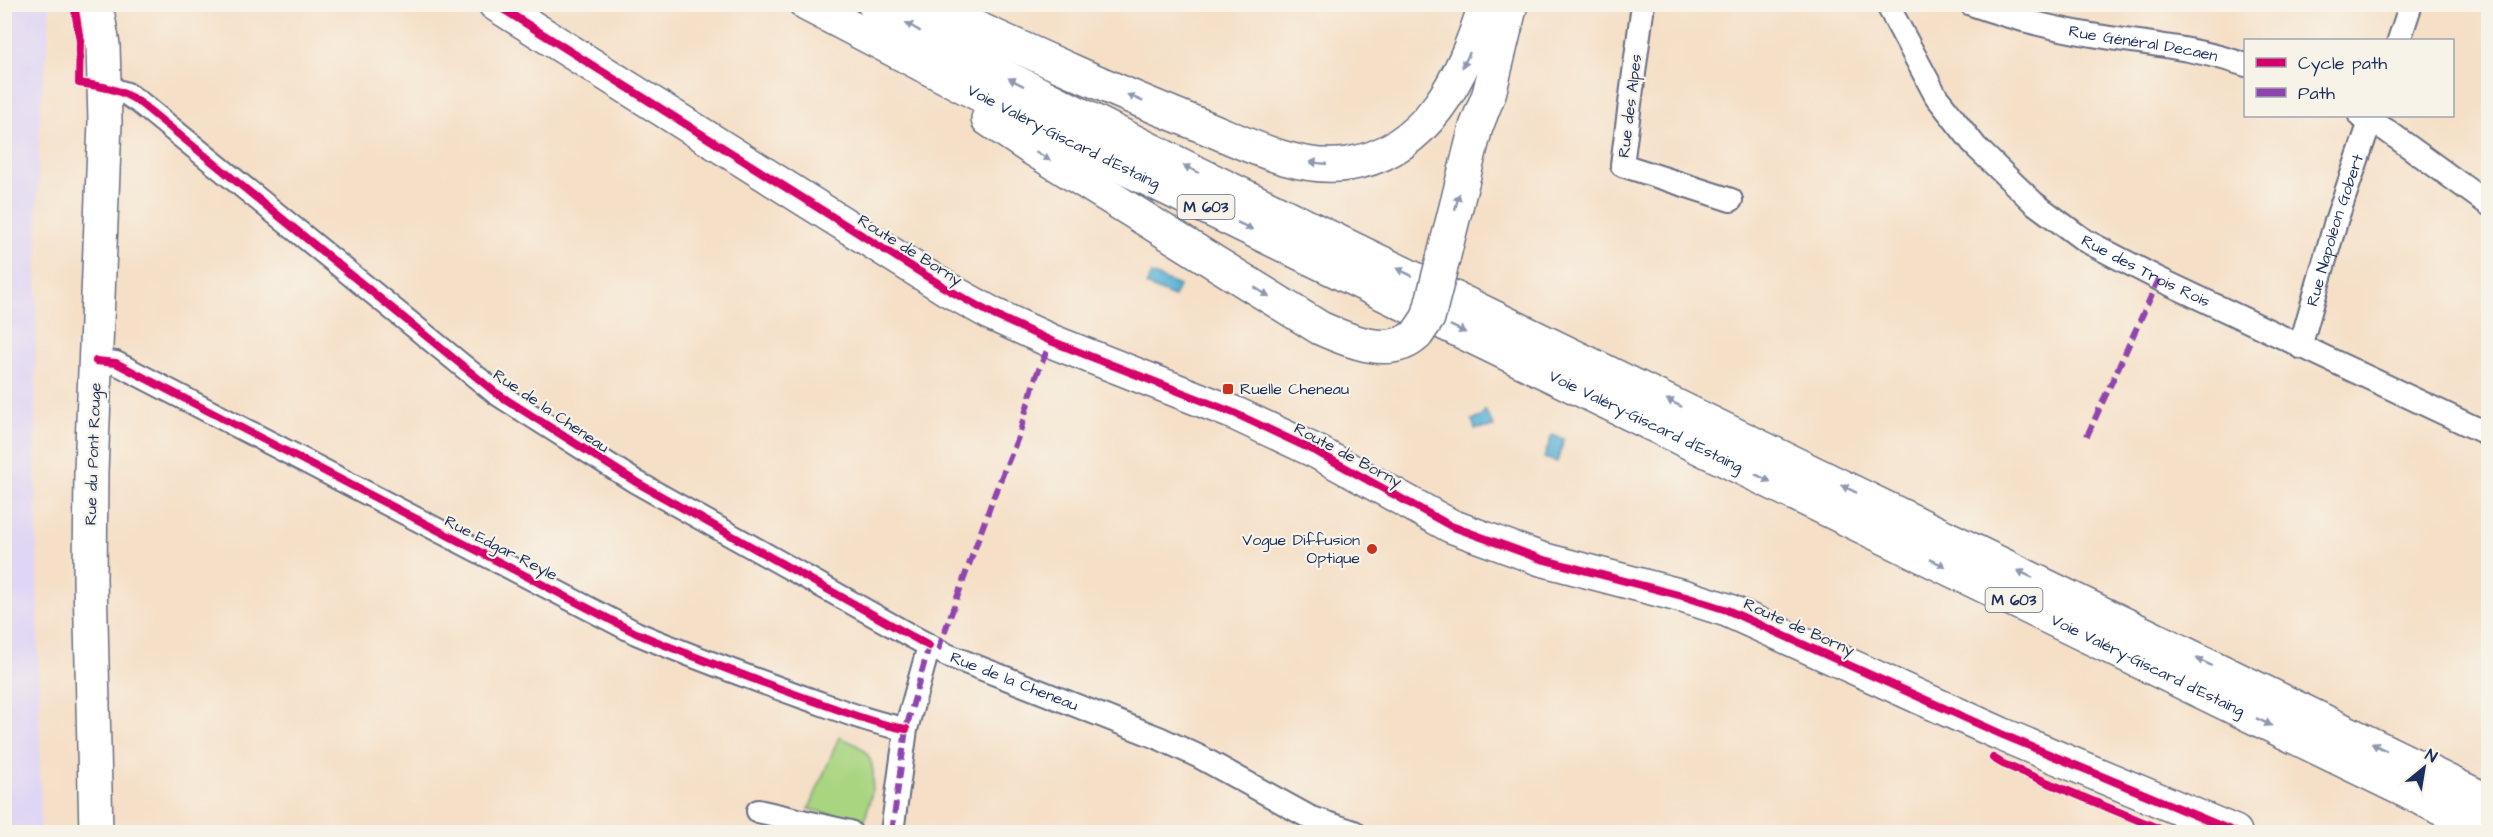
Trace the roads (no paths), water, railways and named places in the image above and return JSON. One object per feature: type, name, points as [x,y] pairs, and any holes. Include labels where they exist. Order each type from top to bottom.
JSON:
[{"type":"main road","name":"Rue du Pont Rouge","points":[[96,4],[103,45],[105,87],[91,471],[90,579],[96,832]]},
{"type":"main road","points":[[103,45],[110,4]]},
{"type":"main road","name":"Route de Borny","points":[[495,4],[918,271],[994,315],[1051,341],[1234,413],[1317,452],[1451,526],[1541,559],[1675,594],[1726,610],[2001,734],[2235,832]]},
{"type":"main road","name":"Voie Valéry-Giscard d'Estaing","points":[[806,4],[1079,145],[2488,831]]},
{"type":"main road","name":"Voie Valéry-Giscard d'Estaing","points":[[874,4],[952,50],[1189,169],[2488,801]]},
{"type":"main road","points":[[924,4],[1145,103],[1257,148],[1290,159],[1320,164],[1347,165],[1377,157],[1409,138],[1434,115],[1453,86],[1471,50],[1485,4]]},
{"type":"main road","points":[[873,40],[1030,148],[1320,328],[1349,341],[1374,346],[1396,346],[1410,342],[1428,318],[1476,127],[1489,94],[1510,4]]},
{"type":"street","name":"Rue des Alpes","points":[[1643,4],[1622,165],[1731,200]]},
{"type":"street","name":"Rue des Trois Rois","points":[[1887,4],[1936,96],[1976,147],[2034,203],[2084,240],[2300,347],[2488,434]]},
{"type":"street","name":"Rue Général Decaen","points":[[1971,4],[2039,24],[2092,35],[2167,44],[2244,64]]},
{"type":"street","points":[[2399,39],[2411,4]]},
{"type":"street","name":"Rue de la Cheneau","points":[[105,87],[127,94],[140,102],[496,393],[636,483],[929,646],[1159,738],[1200,757],[1305,825],[1354,832]]},
{"type":"street","name":"Rue Napoléon Gobert","points":[[2300,347],[2368,117]]},
{"type":"street","points":[[2368,117],[2488,204]]},
{"type":"street","name":"Rue Edgar Reyle","points":[[96,361],[116,363],[636,633],[848,713],[890,727],[906,729]]},
{"type":"street","points":[[892,832],[906,729],[929,646]]},
{"type":"street","points":[[758,811],[850,832]]},
{"type":"water","points":[[1151,274],[1179,286],[1174,297],[1146,285]]},
{"type":"water","points":[[1485,410],[1494,427],[1475,429],[1472,420],[1481,417]]},
{"type":"water","points":[[1552,435],[1564,439],[1557,462],[1544,458]]},
{"type":"place","name":"Ruelle Cheneau","points":[[1228,389]]},
{"type":"place","name":"Vogue Diffusion Optique","points":[[1372,549]]}]
